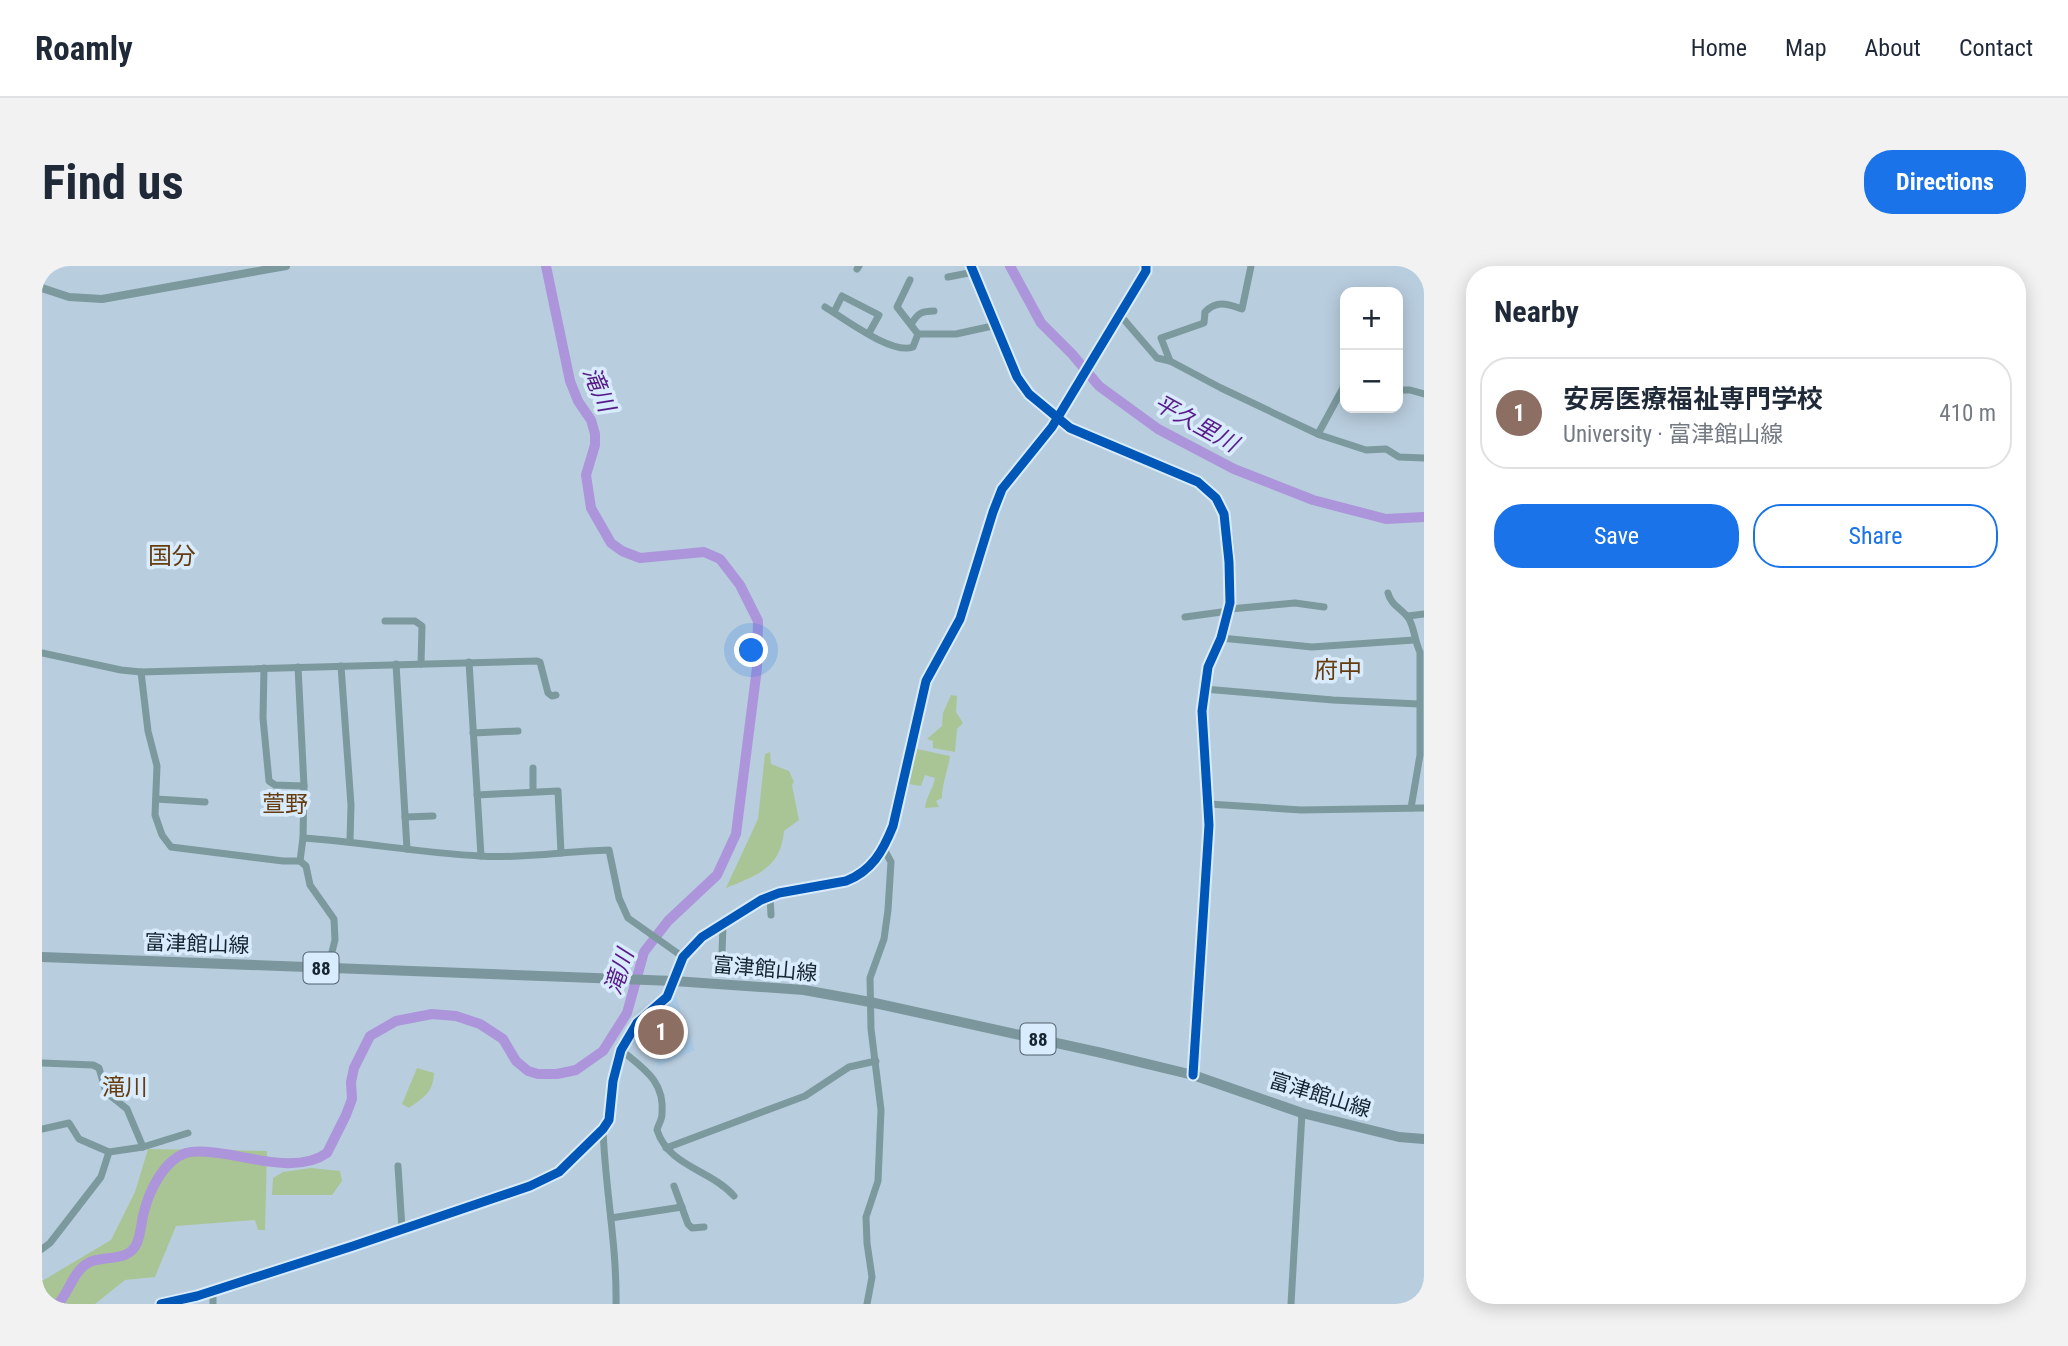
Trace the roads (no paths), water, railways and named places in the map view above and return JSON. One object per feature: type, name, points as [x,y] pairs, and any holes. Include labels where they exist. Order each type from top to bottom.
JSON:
[{"type":"main road","name":"富津館山線","points":[[42,957],[674,981],[804,990],[870,1002],[1193,1074],[1302,1113],[1399,1137],[1424,1139]]},
{"type":"street","points":[[42,288],[69,297],[102,299],[182,287],[286,266]]},
{"type":"street","points":[[161,1304],[213,1291],[547,1179],[559,1172],[609,1120],[613,1081],[621,1050],[637,1023],[662,1003],[674,981],[682,957],[702,937],[771,896],[856,877],[870,866],[884,849],[893,826],[926,681],[960,619],[993,512],[1009,478],[1041,444],[1057,419],[1146,271],[1146,266]]},
{"type":"street","points":[[1170,361],[1161,338],[1204,323],[1205,312],[1215,304],[1222,303],[1242,309],[1251,266]]},
{"type":"street","points":[[948,277],[972,269],[1017,377],[1029,394],[1057,419],[1088,436],[1198,482],[1216,498],[1227,524],[1229,610],[1221,638],[1208,667],[1204,689],[1202,725],[1209,804],[1193,1074]]},
{"type":"street","points":[[910,279],[897,307],[918,334]]},
{"type":"street","points":[[834,312],[842,296],[879,315],[869,333]]},
{"type":"street","points":[[825,307],[891,346],[905,349],[913,346],[918,334]]},
{"type":"street","points":[[912,323],[917,314],[934,311]]},
{"type":"street","points":[[1119,315],[1157,358],[1170,361],[1318,434],[1366,450],[1386,450],[1399,457],[1424,458]]},
{"type":"street","points":[[918,334],[956,334],[996,325]]},
{"type":"street","points":[[1403,390],[1424,394]]},
{"type":"street","points":[[1318,434],[1340,396]]},
{"type":"street","points":[[1388,593],[1403,615],[1424,614]]},
{"type":"street","points":[[1185,617],[1295,603],[1324,607]]},
{"type":"street","points":[[1408,616],[1420,652],[1420,755],[1411,808]]},
{"type":"street","points":[[385,621],[415,621],[422,626],[421,664]]},
{"type":"street","points":[[1221,638],[1311,647],[1414,640]]},
{"type":"street","points":[[42,653],[141,672],[540,662],[548,693],[556,695]]},
{"type":"street","points":[[469,662],[481,856]]},
{"type":"street","points":[[396,664],[407,849]]},
{"type":"street","points":[[341,666],[351,805],[350,841]]},
{"type":"street","points":[[298,667],[304,786],[300,861]]},
{"type":"street","points":[[264,668],[263,718],[269,782],[275,785],[304,786]]},
{"type":"street","points":[[141,672],[148,731],[157,766],[157,824],[162,835],[171,847],[300,861],[306,866],[310,885],[334,919],[335,940],[328,968]]},
{"type":"street","points":[[1204,689],[1419,704]]},
{"type":"street","points":[[473,733],[518,731]]},
{"type":"street","points":[[533,768],[533,791]]},
{"type":"street","points":[[477,795],[554,789],[560,792],[561,853]]},
{"type":"street","points":[[156,799],[205,802]]},
{"type":"street","points":[[1209,804],[1301,810],[1424,808]]},
{"type":"street","points":[[405,817],[433,816]]},
{"type":"street","points":[[303,838],[481,856],[536,856],[610,850],[619,898],[628,918],[682,957]]},
{"type":"street","points":[[867,1304],[872,1277],[866,1243],[866,1217],[878,1181],[881,1110],[871,1029],[870,978],[884,939],[888,910],[891,862],[884,849]]},
{"type":"street","points":[[771,896],[771,915]]},
{"type":"street","points":[[722,954],[723,924]]},
{"type":"street","points":[[621,1050],[659,1084],[663,1114],[657,1130],[672,1156],[721,1183],[734,1196]]},
{"type":"street","points":[[666,1148],[805,1096],[849,1068],[876,1060]]},
{"type":"street","points":[[42,1063],[93,1065],[99,1068],[106,1092],[127,1109],[143,1147]]},
{"type":"street","points":[[1291,1304],[1302,1113]]},
{"type":"street","points":[[42,1129],[69,1123],[79,1139],[109,1152],[143,1147],[188,1133]]},
{"type":"street","points":[[603,1129],[616,1304]]},
{"type":"street","points":[[42,1249],[50,1243],[101,1177],[109,1152]]},
{"type":"street","points":[[398,1166],[402,1228]]},
{"type":"street","points":[[674,1186],[688,1224],[692,1228],[704,1227]]},
{"type":"street","points":[[611,1218],[682,1207]]},
{"type":"street","points":[[213,1291],[214,1304]]},
{"type":"waterway","name":"滝川","points":[[58,1304],[84,1266],[96,1260],[122,1256],[133,1249],[154,1186],[164,1169],[178,1157],[190,1152],[202,1152],[288,1163],[315,1159],[327,1153],[352,1099],[354,1068],[370,1036],[396,1021],[432,1014],[456,1016],[480,1024],[503,1039],[516,1061],[528,1071],[557,1074],[576,1070],[603,1051],[627,1013],[644,952],[668,921],[717,875],[736,834],[757,668],[758,621],[740,585],[720,559],[704,552],[640,558],[611,543],[591,508],[586,475],[595,445],[595,434],[591,420],[578,401],[570,381],[546,266]]},
{"type":"waterway","name":"平久里川","points":[[1010,266],[1041,323],[1099,386],[1158,429],[1234,469],[1313,500],[1386,519],[1424,517]]},
{"type":"place","name":"安房医療福祉専門学校","points":[[661,1032]]},
{"type":"district","name":"国分","points":[[172,556]]},
{"type":"district","name":"府中","points":[[1338,670]]},
{"type":"district","name":"萱野","points":[[285,804]]},
{"type":"district","name":"滝川","points":[[125,1087]]}]
